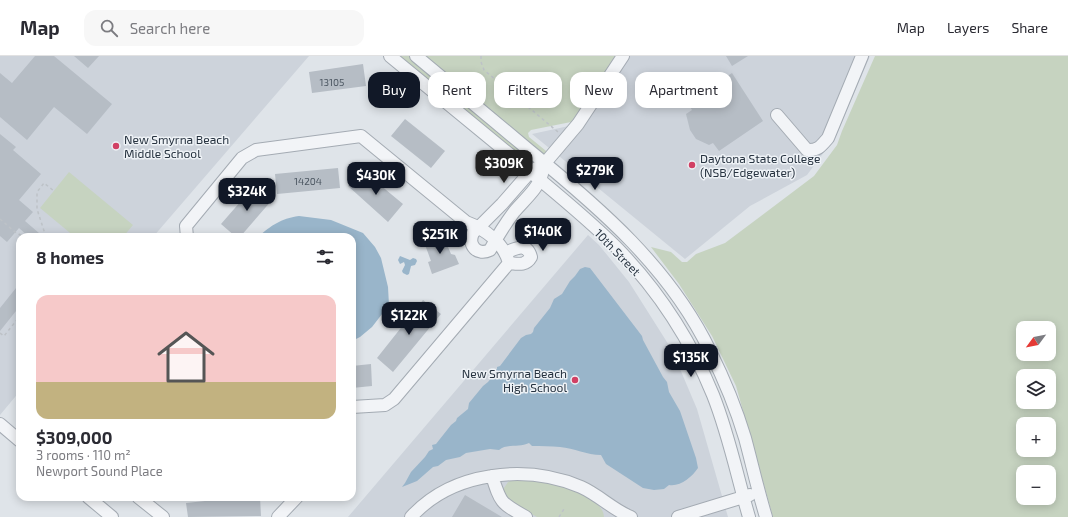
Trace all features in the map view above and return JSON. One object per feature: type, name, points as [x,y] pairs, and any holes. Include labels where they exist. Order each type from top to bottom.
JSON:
[{"type":"street","name":"10th Street","points":[[390,56],[540,180],[616,247],[655,293],[695,356],[713,396],[730,443],[749,517]]},
{"type":"street","name":"10th Street","points":[[416,56],[545,163],[629,238],[662,276],[691,318],[710,350],[732,400],[745,437],[766,517]]},
{"type":"street","points":[[545,163],[540,180],[514,213],[495,240],[490,250],[480,252],[475,249],[471,243],[473,233],[502,204],[530,172],[545,163],[582,119],[623,56]]},
{"type":"street","points":[[776,115],[807,150],[819,148],[828,138],[862,56]]},
{"type":"street","points":[[187,233],[186,226],[242,158],[256,150],[361,136],[466,222],[479,226],[495,240],[507,258],[394,400],[385,405],[356,407]]},
{"type":"street","points":[[502,204],[514,213]]},
{"type":"street","points":[[0,424],[16,438]]},
{"type":"street","points":[[411,517],[428,502],[449,490],[473,480],[508,474],[527,474],[564,481],[583,488],[631,517]]},
{"type":"street","points":[[492,476],[498,496],[503,504],[526,517]]},
{"type":"street","points":[[678,517],[759,492]]},
{"type":"street","points":[[602,499],[606,508],[607,517]]},
{"type":"street","points":[[93,501],[112,517]]},
{"type":"street","points":[[143,501],[163,517]]},
{"type":"street","points":[[278,517],[293,501]]},
{"type":"path","points":[[481,56],[481,62],[484,70],[558,131],[558,134]]},
{"type":"path","points":[[45,233],[37,209],[38,192],[44,183],[54,191]]},
{"type":"path","points":[[0,219],[17,233]]},
{"type":"path","points":[[0,332],[4,336],[16,321]]},
{"type":"path","points":[[559,517],[564,509]]},
{"type":"shaded area","name":"New Smyrna Beach Middle School","points":[[0,56],[309,56],[156,233],[16,233],[16,396],[0,415]]},
{"type":"shaded area","name":"Daytona State College (NSB/Edgewater)","points":[[623,56],[870,56],[836,136],[807,175],[750,206],[685,259],[532,134],[578,124],[589,108],[627,108],[627,72],[612,72]]},
{"type":"shaded area","name":"New Smyrna Beach High School","points":[[588,235],[599,245],[629,282],[672,350],[697,409],[728,517],[348,517]]},
{"type":"green space","points":[[398,56],[409,56],[428,72],[428,81],[420,74],[420,72],[417,72]]},
{"type":"green space","points":[[423,56],[619,56],[608,72],[570,72],[570,108],[585,108],[576,121],[531,130],[528,133],[529,137],[551,155],[547,157],[486,107],[486,72],[443,72]]},
{"type":"green space","points":[[875,56],[1068,56],[1068,517],[773,517],[736,386],[712,336],[679,284],[651,247],[671,252],[682,262],[687,262],[696,254],[725,243],[814,176],[837,145]]},
{"type":"green space","points":[[460,108],[471,108],[537,163],[531,167]]},
{"type":"green space","points":[[69,172],[133,225],[126,233],[70,233],[40,208]]},
{"type":"green space","points":[[515,479],[545,482],[577,491],[596,502],[602,509],[604,517],[537,517],[507,500],[504,488],[508,482]]},
{"type":"water","points":[[299,216],[331,220],[363,233],[375,247],[381,258],[388,287],[389,305],[372,327],[360,337],[356,339],[356,233],[263,233],[277,223]]},
{"type":"water","points":[[400,256],[410,260],[413,258],[417,261],[415,265],[411,266],[409,274],[407,275],[402,271],[405,265],[404,262],[400,264],[398,260]]},
{"type":"water","points":[[585,267],[590,268],[642,336],[667,382],[669,392],[680,411],[698,468],[689,478],[681,483],[669,485],[664,489],[654,490],[643,488],[606,464],[601,455],[550,446],[532,446],[529,443],[506,447],[499,450],[490,449],[466,453],[460,457],[446,460],[438,466],[433,467],[417,481],[402,487],[411,472],[429,451],[433,449],[432,445],[436,444],[457,418],[468,409],[469,403],[492,377],[493,372],[500,366],[521,338],[533,332],[534,328],[550,308],[554,299],[562,294],[580,269]]},
{"type":"building","points":[[35,56],[54,56],[112,104],[87,134],[54,107],[27,140],[0,117],[0,73],[12,83]]},
{"type":"building","points":[[74,56],[99,56],[88,68]]},
{"type":"building","points":[[726,56],[748,56],[732,66]]},
{"type":"building","points":[[363,64],[366,86],[312,93],[309,72]]},
{"type":"building","points":[[732,73],[763,121],[719,151],[713,143],[709,145],[696,139],[690,130],[686,114],[692,110],[691,108],[732,108]]},
{"type":"building","points":[[405,119],[445,151],[431,168],[391,136]]},
{"type":"building","points":[[0,134],[16,147],[13,150],[41,174],[19,200],[33,212],[25,221],[39,233],[25,233],[19,228],[7,242],[0,236]]},
{"type":"building","points":[[338,168],[340,188],[277,194],[275,174]]},
{"type":"building","points":[[362,170],[403,204],[388,222],[348,186]]},
{"type":"building","points":[[255,185],[272,200],[243,233],[231,233],[221,224]]},
{"type":"building","points":[[441,235],[446,247],[448,247],[451,254],[455,255],[459,264],[432,274],[428,262],[431,261],[424,242]]},
{"type":"building","points":[[16,288],[16,311],[0,331],[0,308]]},
{"type":"building","points":[[423,300],[441,314],[393,372],[377,358]]},
{"type":"building","points":[[371,364],[372,386],[356,388],[356,366]]},
{"type":"building","points":[[465,495],[502,517],[452,517]]},
{"type":"building","points":[[205,501],[260,501],[261,516],[188,517],[186,503]]},
{"type":"place","name":"New Smyrna Beach Middle School","points":[[116,146]]},
{"type":"place","name":"Daytona State College (NSB/Edgewater)","points":[[692,165]]},
{"type":"place","name":"New Smyrna Beach High School","points":[[575,380]]}]
